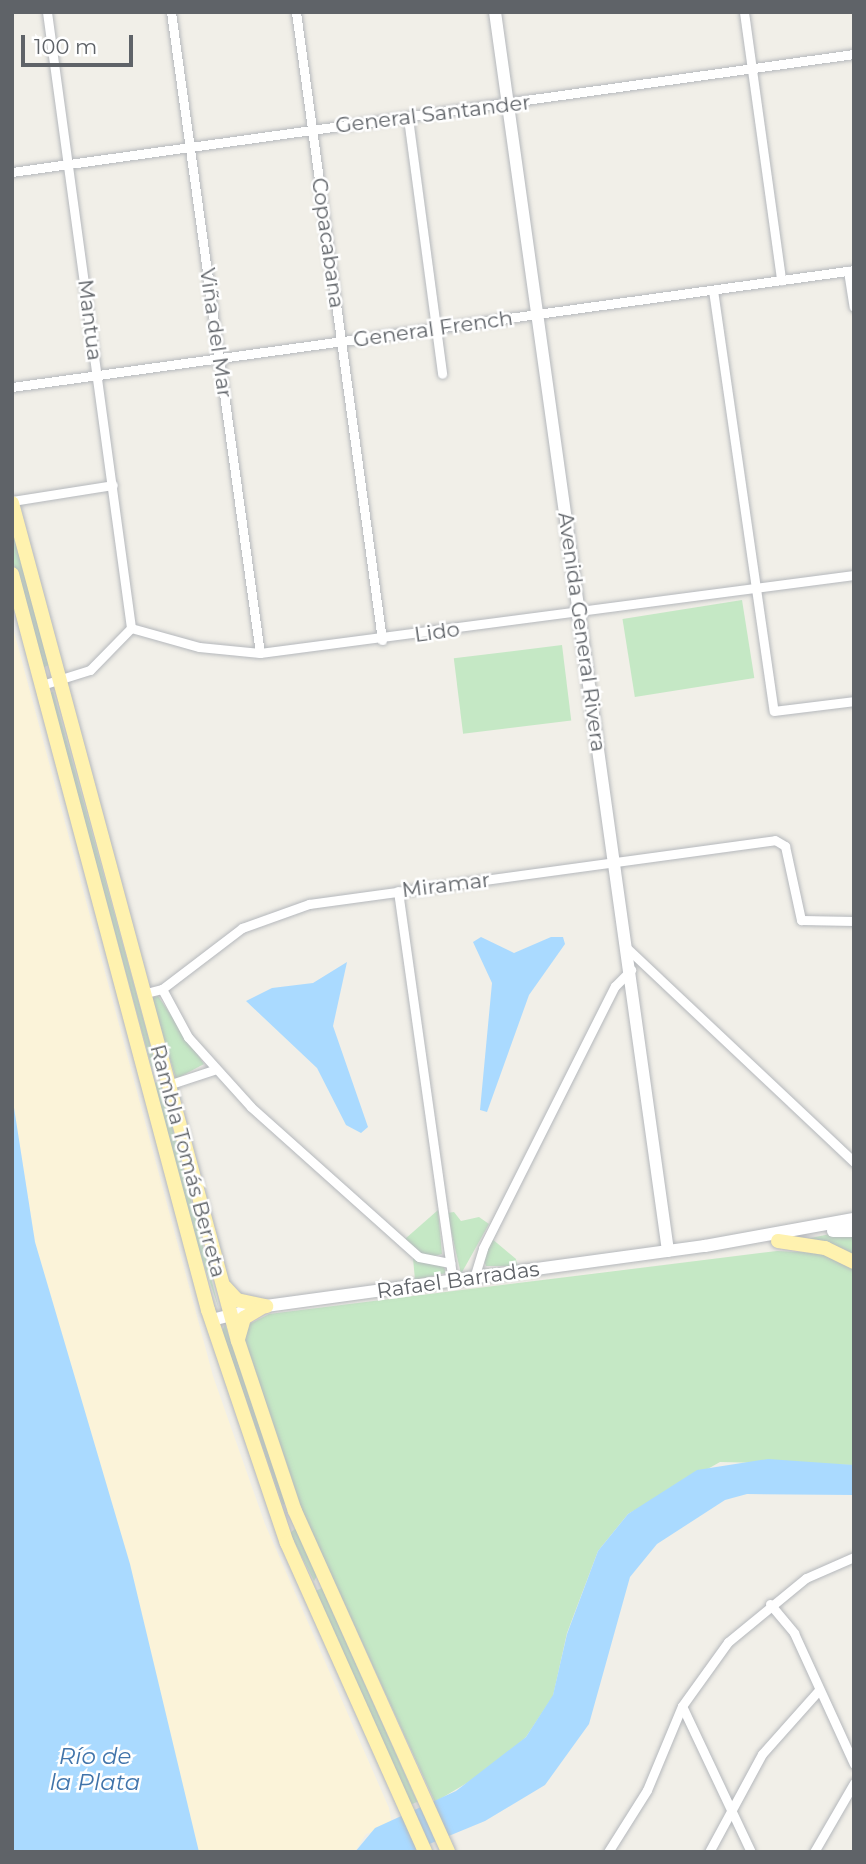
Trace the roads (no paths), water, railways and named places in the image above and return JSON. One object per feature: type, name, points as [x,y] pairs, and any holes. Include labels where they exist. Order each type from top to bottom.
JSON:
[{"type":"main road","name":"Avenida General Rivera","points":[[495,12],[631,970],[668,1251]]},
{"type":"main road","name":"Rambla Tomás Berreta","points":[[12,502],[142,994],[238,1340],[295,1511],[448,1852]]},
{"type":"main road","name":"Rambla Tomás Berreta","points":[[12,574],[212,1320],[277,1517],[307,1590],[424,1849]]},
{"type":"main road","points":[[145,1077],[166,1079]]},
{"type":"main road","name":"Rafael Barradas","points":[[212,1320],[230,1313],[265,1306],[705,1246],[854,1219]]},
{"type":"main road","points":[[186,1228],[215,1308],[230,1313]]},
{"type":"main road","name":"Rafael Barradas","points":[[705,1246],[778,1241],[854,1231]]},
{"type":"main road","points":[[778,1241],[825,1248],[854,1262]]},
{"type":"main road","points":[[222,1283],[237,1300],[265,1306]]},
{"type":"main road","points":[[238,1340],[244,1318],[265,1306]]},
{"type":"main road","points":[[277,1517],[295,1511]]},
{"type":"main road","points":[[307,1590],[325,1582]]},
{"type":"street","name":"Mantua","points":[[47,12],[131,628]]},
{"type":"street","name":"Viña del Mar","points":[[172,12],[260,653]]},
{"type":"street","name":"Copacabana","points":[[296,12],[382,639]]},
{"type":"street","points":[[744,12],[781,280]]},
{"type":"street","name":"General Santander","points":[[12,172],[508,105],[854,54]]},
{"type":"street","points":[[408,118],[442,374]]},
{"type":"street","points":[[851,270],[854,307]]},
{"type":"street","name":"General French","points":[[12,387],[851,270]]},
{"type":"street","points":[[713,290],[774,711],[854,701]]},
{"type":"street","points":[[12,502],[113,485]]},
{"type":"street","name":"Lido","points":[[131,628],[199,647],[260,653],[854,575]]},
{"type":"street","points":[[42,685],[95,667],[131,628]]},
{"type":"street","name":"Miramar","points":[[142,994],[162,989],[202,953],[254,922],[309,904],[775,840],[785,846],[801,920],[854,921]]},
{"type":"street","points":[[398,891],[453,1281]]},
{"type":"street","points":[[628,949],[854,1162]]},
{"type":"street","points":[[474,1278],[483,1248],[615,986],[631,970]]},
{"type":"street","points":[[162,989],[215,1070],[419,1257],[450,1263]]},
{"type":"street","points":[[166,1079],[215,1070]]},
{"type":"street","points":[[608,1851],[648,1790],[682,1706],[728,1642],[770,1604],[806,1578],[854,1558]]},
{"type":"street","points":[[770,1604],[794,1633],[854,1764]]},
{"type":"street","points":[[709,1852],[774,1737],[819,1690]]},
{"type":"street","points":[[682,1706],[751,1852]]},
{"type":"street","points":[[819,1849],[854,1783]]},
{"type":"water","points":[[481,937],[514,953],[551,937],[563,937],[565,944],[529,995],[487,1112],[480,1110],[492,983],[473,942]]},
{"type":"water","points":[[347,962],[333,1026],[368,1127],[361,1133],[346,1125],[317,1068],[246,1001],[272,988],[313,983]]},
{"type":"water","name":"Río de la Plata","points":[[12,1095],[35,1242],[130,1564],[199,1852],[12,1852]]},
{"type":"water","points":[[768,1459],[854,1465],[854,1495],[747,1494],[725,1500],[657,1544],[630,1577],[589,1724],[545,1785],[485,1821],[410,1852],[355,1852],[375,1828],[456,1791],[526,1737],[553,1695],[567,1634],[598,1551],[628,1514],[697,1470]]}]
